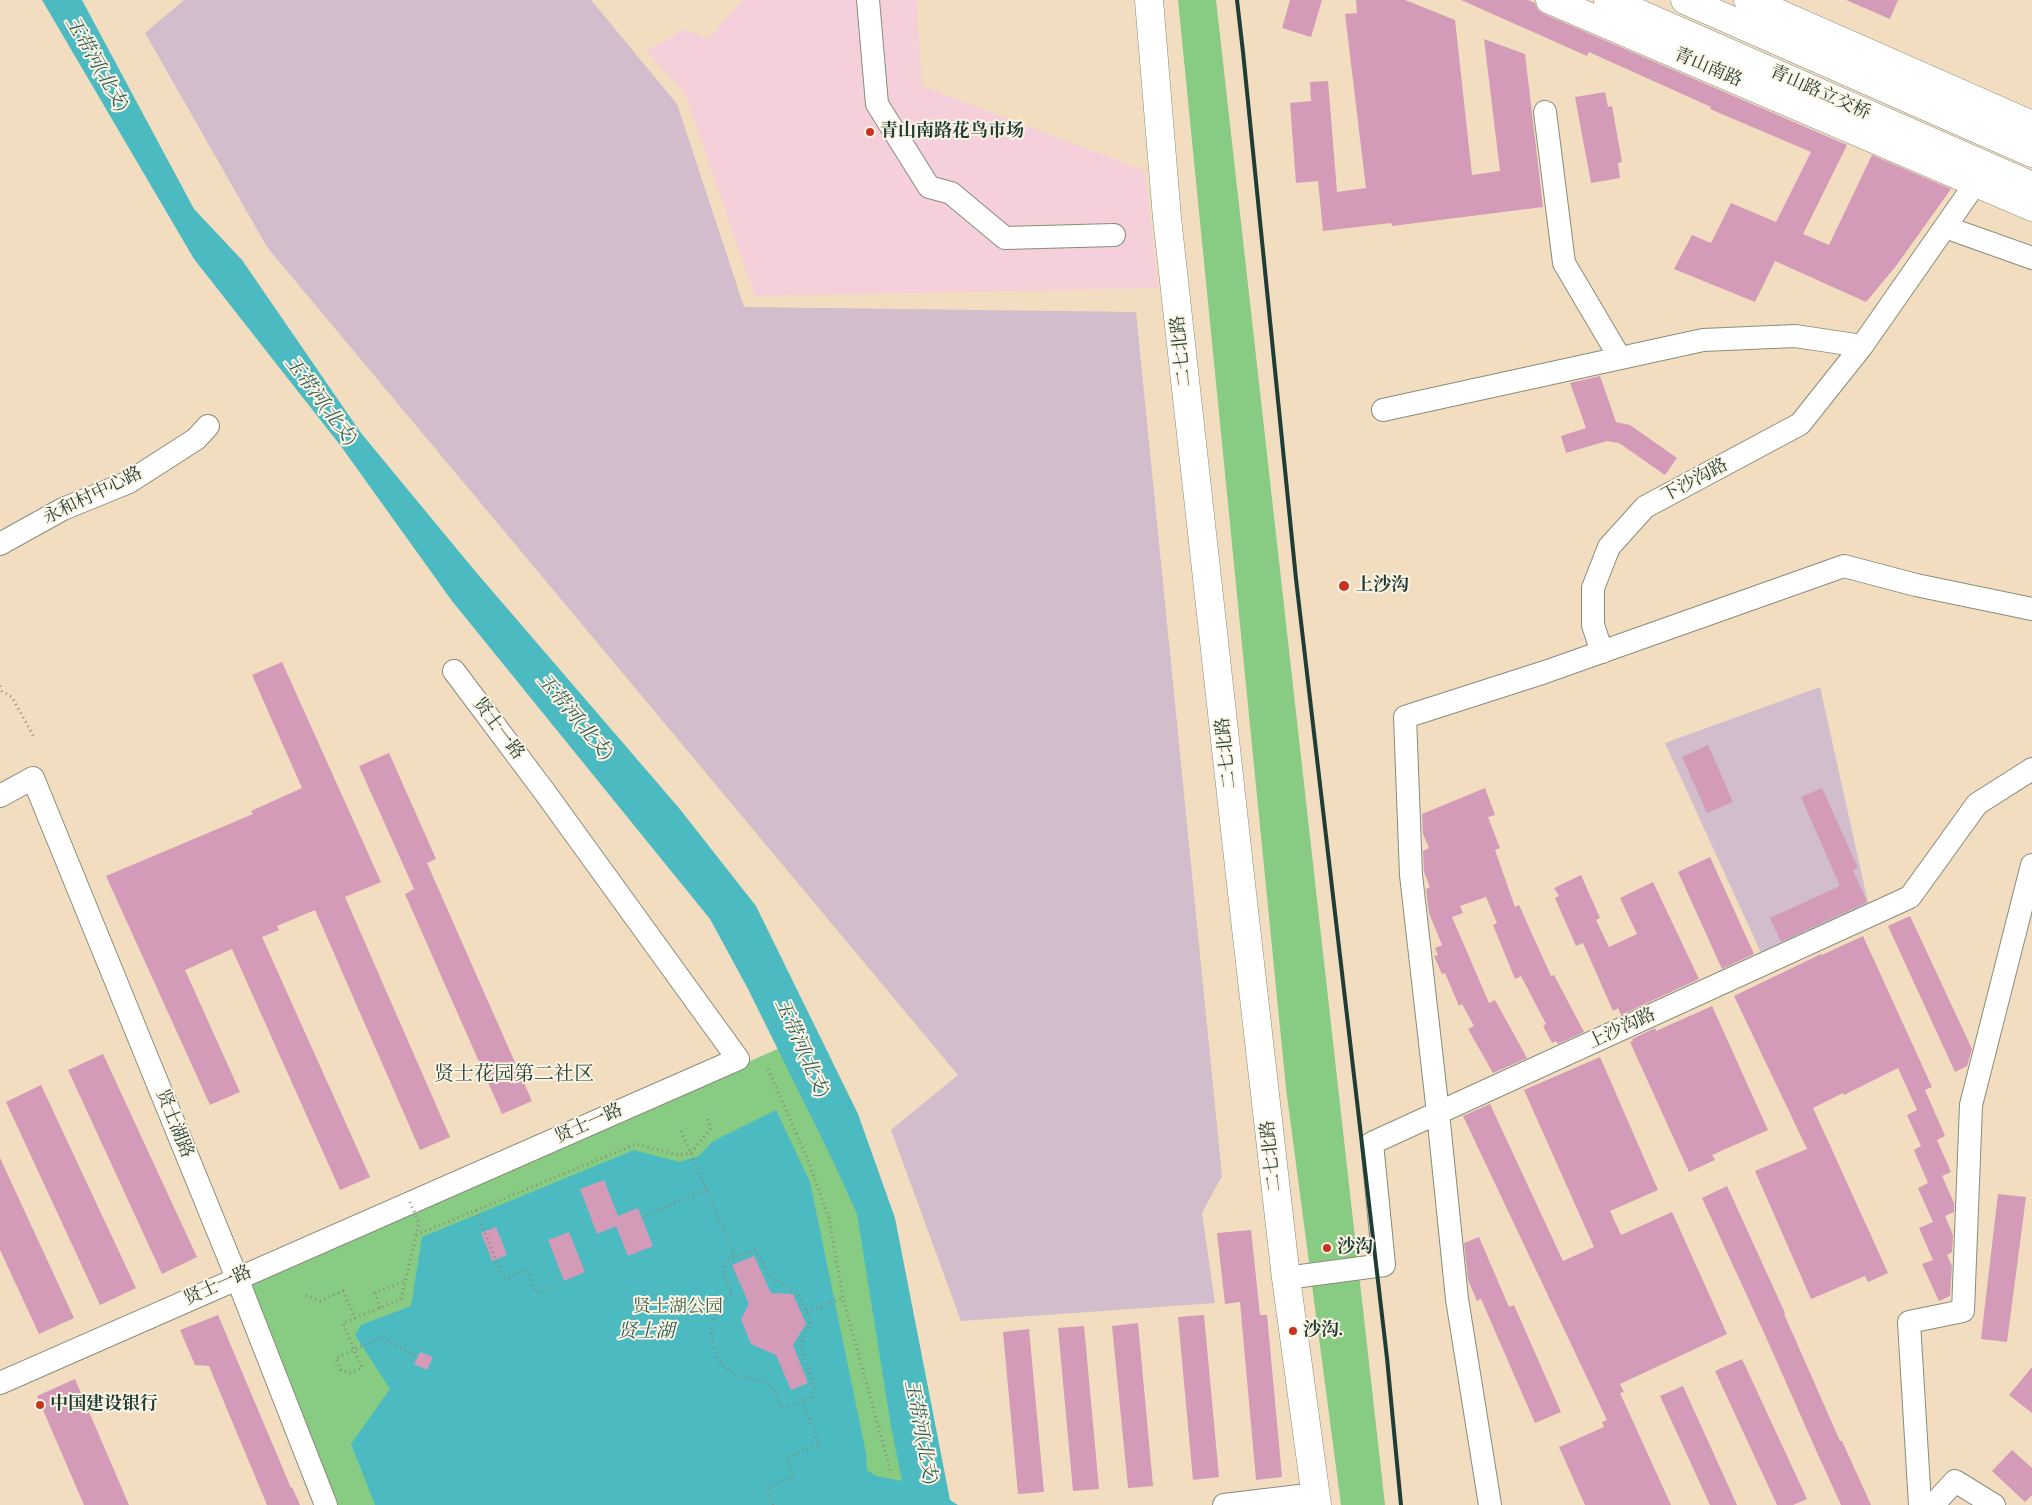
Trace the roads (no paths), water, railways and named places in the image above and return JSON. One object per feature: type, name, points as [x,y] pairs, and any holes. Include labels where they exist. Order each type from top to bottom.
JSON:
[{"type":"main road","name":"二七北路","points":[[1149,0],[1167,218],[1286,1278],[1317,1500]]},
{"type":"main road","name":"青山南路","points":[[1550,0],[2032,207]]},
{"type":"main road","name":"青山路立交桥","points":[[1608,0],[2032,186]]},
{"type":"main road","name":"青山路立交桥","points":[[1686,0],[2032,153]]},
{"type":"main road","points":[[1748,0],[2032,124]]},
{"type":"street","points":[[868,0],[877,104],[929,187],[951,193],[1005,238],[1114,235]]},
{"type":"street","points":[[1545,112],[1564,263],[1620,358]]},
{"type":"street","name":"下沙沟路","points":[[1602,652],[1593,625],[1593,588],[1609,547],[1645,507],[1800,424],[1862,346],[1975,184]]},
{"type":"street","points":[[1944,227],[2032,258]]},
{"type":"street","points":[[1383,410],[1703,340],[1796,336],[1862,346]]},
{"type":"street","name":"永和村中心路","points":[[0,544],[63,509],[129,482],[196,439],[208,426]]},
{"type":"street","points":[[1490,1505],[1457,1298],[1411,875],[1405,717],[1602,652],[1844,566],[1916,585],[2032,609]]},
{"type":"street","name":"贤士一路","points":[[0,1383],[738,1059],[544,791],[454,671]]},
{"type":"street","name":"上沙沟路","points":[[1286,1278],[1384,1265],[1372,1143],[1910,897],[1977,804],[2032,769]]},
{"type":"street","name":"贤士湖路","points":[[0,796],[33,778],[237,1278],[326,1505]]},
{"type":"street","points":[[1920,1505],[1909,1322],[1963,1311],[1971,1105],[2032,865]]},
{"type":"street","points":[[1933,1505],[1955,1481],[1994,1505]]},
{"type":"street","points":[[1224,1505],[1317,1500]]},
{"type":"water","name":"贤士湖","points":[[42,0],[82,0],[194,209],[242,260],[361,433],[475,571],[679,808],[756,906],[858,1114],[895,1218],[950,1500],[958,1505],[375,1505],[351,1444],[390,1389],[355,1335],[361,1325],[411,1306],[422,1237],[634,1150],[679,1162],[699,1156],[713,1141],[776,1110],[810,1182],[866,1453],[867,1470],[876,1476],[902,1481],[891,1426],[857,1214],[833,1161],[748,989],[710,919],[452,601],[340,445],[194,259]]},
{"type":"railway","points":[[1237,0],[1296,579],[1387,1358],[1401,1505]]},
{"type":"place","name":"青山南路花鸟市场","points":[[870,132]]},
{"type":"place","name":"上沙沟","points":[[1344,586]]},
{"type":"place","name":"沙沟","points":[[1327,1248]]},
{"type":"place","name":"沙沟.","points":[[1293,1331]]},
{"type":"place","name":"中国建设银行","points":[[40,1405]]},
{"type":"district","name":"贤士花园第二社区","points":[[514,1075]]},
{"type":"water label","name":"玉带河(北支)","points":[[96,64]]},
{"type":"water label","name":"玉带河(北支)","points":[[320,401]]},
{"type":"water label","name":"玉带河(北支)","points":[[574,717]]},
{"type":"water label","name":"玉带河(北支)","points":[[801,1048]]},
{"type":"water label","name":"玉带河(北支)","points":[[920,1432]]},
{"type":"park label","name":"贤士湖公园","points":[[678,1308]]}]
